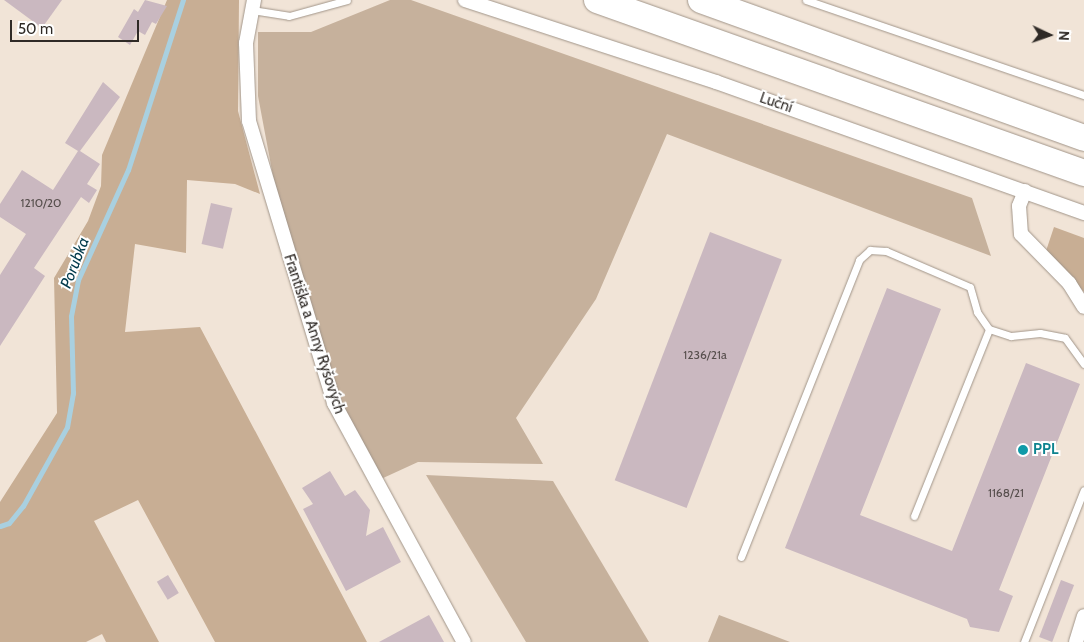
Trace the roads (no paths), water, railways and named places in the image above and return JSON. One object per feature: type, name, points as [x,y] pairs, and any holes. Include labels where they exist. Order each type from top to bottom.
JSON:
[{"type":"highway","points":[[597,0],[1084,173]]},
{"type":"highway","points":[[701,0],[1084,138]]},
{"type":"street","name":"Luční","points":[[465,0],[1025,191],[1084,213]]},
{"type":"street","name":"Františka a Anny Ryšových","points":[[253,5],[246,43],[249,121],[334,403],[464,642]]},
{"type":"street","points":[[1025,191],[1018,206],[1020,234],[1069,283],[1084,307]]},
{"type":"street","points":[[1076,642],[1084,616]]},
{"type":"lane","points":[[253,5],[289,16],[347,0]]},
{"type":"lane","points":[[806,0],[1084,96]]},
{"type":"lane","points":[[741,557],[859,260],[870,250],[886,251],[970,287],[977,312],[989,330],[1011,336],[1040,333],[1066,338],[1084,364]]},
{"type":"lane","points":[[914,516],[989,330]]},
{"type":"lane","points":[[1024,642],[1084,490]]},
{"type":"waterway","name":"Porubka","points":[[0,526],[9,523],[23,506],[67,427],[73,393],[71,316],[78,280],[128,170],[183,0]]},
{"type":"place","name":"PPL","points":[[1023,450]]}]
